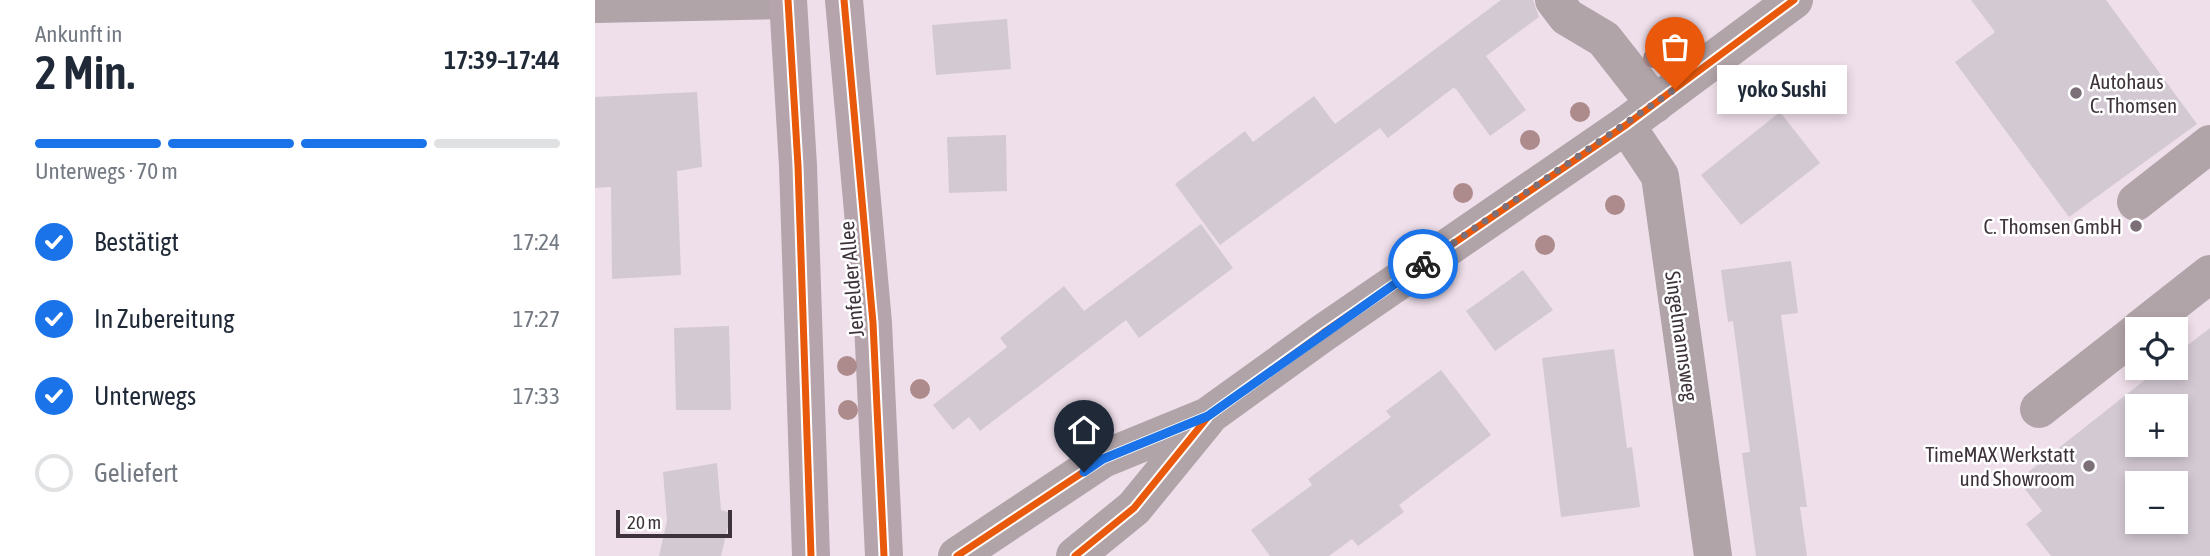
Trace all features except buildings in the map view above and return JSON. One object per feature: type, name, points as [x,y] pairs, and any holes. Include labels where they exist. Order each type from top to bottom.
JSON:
[{"type":"main road","points":[[811,556],[798,166],[788,0],[845,12]]},
{"type":"main road","name":"Jenfelder Allee","points":[[845,12],[873,323],[884,556]]},
{"type":"street","points":[[595,4],[788,0]]},
{"type":"street","name":"Singelmannsweg","points":[[1554,0],[1567,17],[1604,39],[1641,115],[1660,176],[1713,556]]},
{"type":"street","points":[[957,556],[1103,459],[1208,416],[1323,333],[1641,115],[1794,0]]},
{"type":"street","points":[[2136,202],[2210,144]]},
{"type":"street","points":[[2155,317],[2210,274]]},
{"type":"street","points":[[2039,409],[2125,341]]},
{"type":"street","points":[[1075,556],[1135,508],[1208,416]]},
{"type":"cycle path","points":[[788,0],[798,166],[811,556]]},
{"type":"cycle path","points":[[844,0],[873,323],[884,556]]},
{"type":"cycle path","points":[[957,556],[1103,459],[1208,416],[1323,333],[1626,125],[1794,0]]},
{"type":"cycle path","points":[[1075,556],[1134,508],[1207,418]]},
{"type":"way so far","points":[[1423,264],[1675,89]]},
{"type":"place","name":"yoko Sushi","points":[[1675,89]]},
{"type":"place","name":"Autohaus C. Thomsen","points":[[2076,93]]},
{"type":"place","name":"C. Thomsen GmbH","points":[[2136,226]]},
{"type":"place","name":"TimeMAX Werkstatt und Showroom","points":[[2089,466]]},
{"type":"route","points":[[1084,472],[1103,459],[1208,416],[1423,264]]}]
